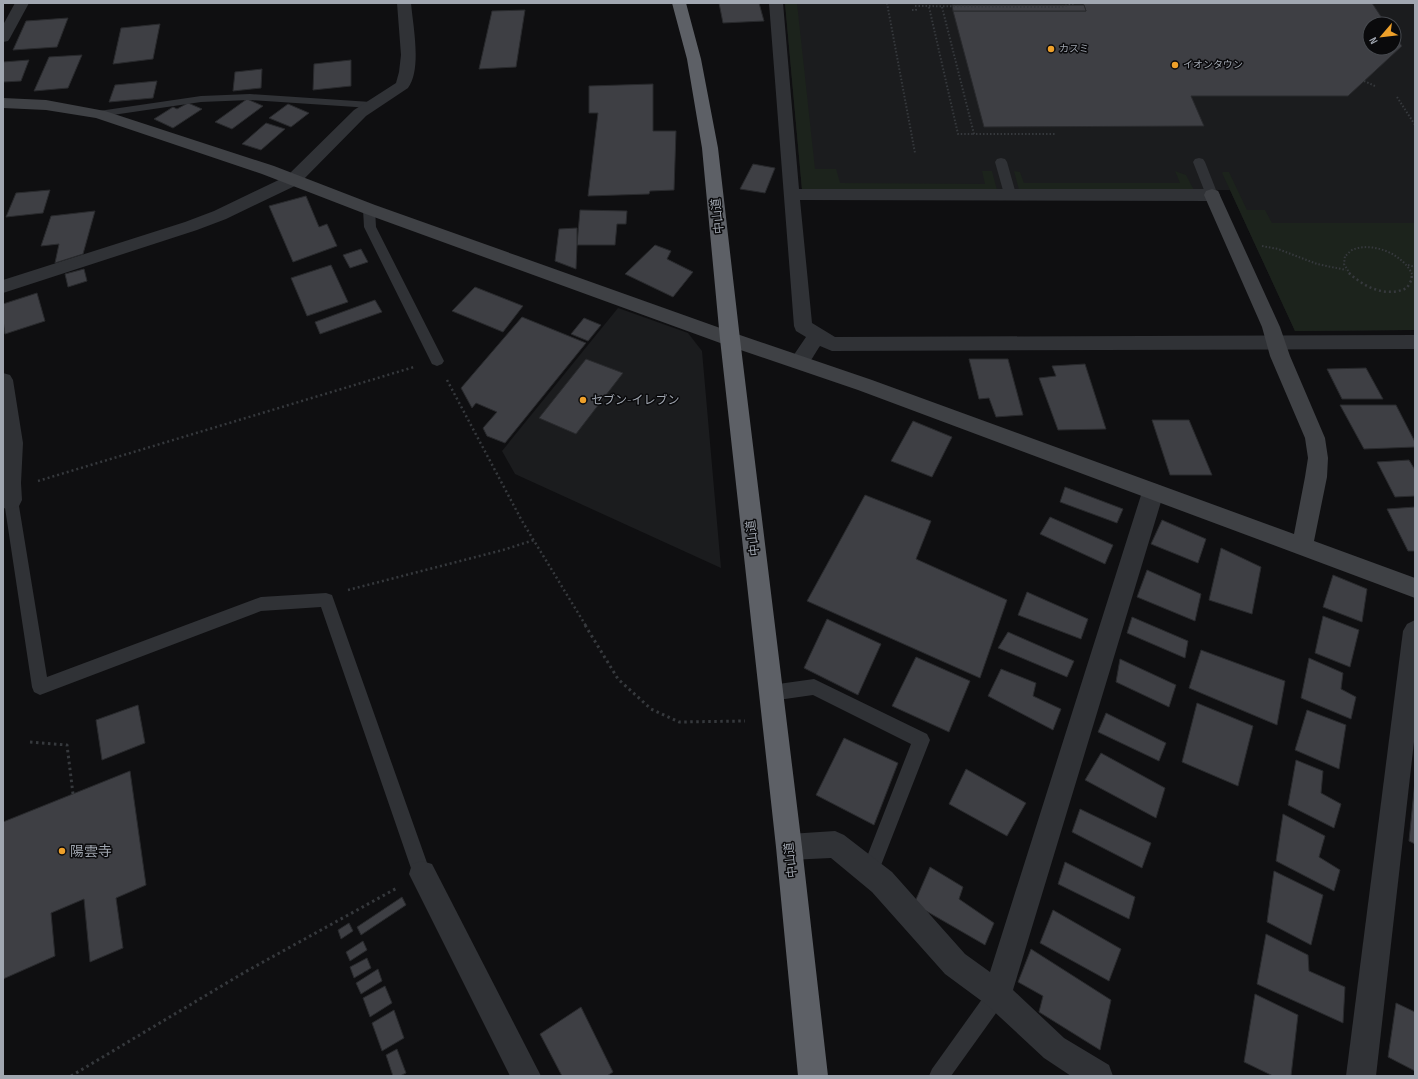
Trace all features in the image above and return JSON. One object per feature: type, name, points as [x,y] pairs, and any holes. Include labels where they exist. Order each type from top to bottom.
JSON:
[{"type":"highway","name":"中山道","points":[[679,3],[694,59],[710,148],[730,339],[789,847],[813,1076]]},
{"type":"street","points":[[3,38],[22,3]]},
{"type":"street","points":[[3,287],[191,226],[220,215],[293,180],[360,114],[371,105],[399,89],[405,80],[408,55],[404,3]]},
{"type":"street","points":[[776,3],[803,326],[832,344],[1415,342]]},
{"type":"street","points":[[3,103],[46,105],[99,114],[293,180],[369,209],[730,339],[799,362],[1415,588]]},
{"type":"street","points":[[791,194],[1212,195],[1271,327],[1280,356],[1315,438],[1318,458],[1302,546]]},
{"type":"street","points":[[799,362],[817,335]]},
{"type":"street","points":[[4,387],[13,444],[8,498]]},
{"type":"street","points":[[997,995],[1153,492]]},
{"type":"street","points":[[1361,1076],[1415,631]]},
{"type":"street","points":[[789,847],[835,844],[882,882],[956,964],[997,995],[1054,1048],[1098,1076]]},
{"type":"street","points":[[422,874],[526,1076]]},
{"type":"lane","points":[[99,114],[201,99],[250,97],[371,105]]},
{"type":"lane","points":[[1000,162],[1010,194]]},
{"type":"lane","points":[[1198,162],[1212,195]]},
{"type":"lane","points":[[369,209],[370,227],[437,361]]},
{"type":"lane","points":[[8,498],[40,687],[261,604],[326,600],[422,874]]},
{"type":"lane","points":[[771,693],[814,687],[921,740],[870,872]]},
{"type":"lane","points":[[939,1076],[997,995]]},
{"type":"path","points":[[887,3],[915,153]]},
{"type":"path","points":[[912,10],[916,10],[916,7],[1061,7],[1075,3]]},
{"type":"path","points":[[929,7],[958,134],[1055,134]]},
{"type":"path","points":[[942,7],[974,134]]},
{"type":"path","points":[[1364,81],[1375,86]]},
{"type":"path","points":[[1397,97],[1415,125]]},
{"type":"path","points":[[1260,246],[1278,249],[1317,264],[1346,270]]},
{"type":"path","points":[[1408,265],[1412,273],[1412,280],[1409,286],[1402,291],[1392,292],[1381,291],[1360,283],[1346,270],[1344,263],[1345,256],[1349,251],[1367,247],[1389,253],[1408,265],[1415,267]]},
{"type":"path","points":[[8,498],[437,361],[534,540],[618,679],[651,709],[679,722],[775,721]]},
{"type":"path","points":[[326,600],[336,594],[503,550],[534,540]]},
{"type":"path","points":[[30,742],[67,744],[73,794]]},
{"type":"path","points":[[71,1076],[246,972],[422,874]]},
{"type":"shaded area","points":[[785,3],[1415,3],[1415,330],[1295,331],[1230,190],[802,190]]},
{"type":"shaded area","points":[[785,3],[797,3],[815,169],[836,169],[840,183],[985,184],[982,171],[992,171],[997,190],[802,190]]},
{"type":"shaded area","points":[[1014,171],[1020,172],[1024,183],[1180,183],[1175,171],[1186,175],[1194,190],[1019,190]]},
{"type":"shaded area","points":[[1229,172],[1247,210],[1265,210],[1272,223],[1415,223],[1415,330],[1295,331],[1222,173]]},
{"type":"shaded area","points":[[618,308],[688,333],[702,351],[721,568],[515,474],[502,451]]},
{"type":"building","points":[[719,3],[759,3],[764,21],[723,23]]},
{"type":"building","name":"イオンタウン","points":[[1083,3],[1372,3],[1381,16],[1362,16],[1362,56],[1391,56],[1348,96],[1191,96],[1204,126],[984,127],[953,11],[1086,11]]},
{"type":"building","points":[[952,5],[1084,5],[1086,11],[953,11]]},
{"type":"building","points":[[525,10],[516,67],[479,69],[492,11]]},
{"type":"building","points":[[68,18],[57,47],[13,50],[26,21]]},
{"type":"building","points":[[160,24],[153,59],[113,64],[121,28]]},
{"type":"building","points":[[82,55],[68,88],[34,91],[49,57]]},
{"type":"building","points":[[29,60],[21,81],[3,82],[3,62]]},
{"type":"building","points":[[351,60],[351,86],[313,90],[314,64]]},
{"type":"building","points":[[262,69],[261,88],[233,91],[235,72]]},
{"type":"building","points":[[157,81],[153,98],[109,102],[115,85]]},
{"type":"building","points":[[653,84],[653,131],[676,131],[674,190],[650,191],[649,194],[588,196],[598,113],[589,113],[589,86]]},
{"type":"building","points":[[247,99],[263,106],[232,129],[215,122]]},
{"type":"building","points":[[188,103],[202,109],[173,128],[154,119],[173,107],[177,109]]},
{"type":"building","points":[[288,104],[309,113],[291,127],[269,118]]},
{"type":"building","points":[[266,123],[285,129],[261,150],[242,144]]},
{"type":"building","points":[[753,164],[775,168],[765,193],[740,189]]},
{"type":"building","points":[[50,190],[43,213],[6,217],[16,193]]},
{"type":"building","points":[[306,196],[319,227],[327,224],[337,246],[293,262],[269,206]]},
{"type":"building","points":[[580,210],[627,211],[626,224],[617,224],[615,245],[577,245]]},
{"type":"building","points":[[95,211],[83,254],[55,263],[59,244],[41,246],[51,216]]},
{"type":"building","points":[[577,228],[576,269],[555,261],[559,229]]},
{"type":"building","points":[[655,245],[671,251],[667,259],[693,272],[673,297],[625,274]]},
{"type":"building","points":[[361,249],[368,262],[350,268],[343,255]]},
{"type":"building","points":[[331,265],[348,302],[307,316],[291,278]]},
{"type":"building","points":[[84,269],[87,281],[68,287],[65,274]]},
{"type":"building","points":[[475,287],[523,306],[503,332],[452,311]]},
{"type":"building","points":[[37,293],[45,321],[5,334],[3,304]]},
{"type":"building","points":[[375,300],[382,312],[320,334],[315,322]]},
{"type":"building","points":[[522,317],[586,343],[505,443],[487,436],[483,428],[497,412],[476,403],[472,408],[461,388]]},
{"type":"building","points":[[584,318],[601,325],[588,341],[571,334]]},
{"type":"building","points":[[586,359],[623,373],[576,434],[539,418]]},
{"type":"building","points":[[969,359],[1008,359],[1023,415],[996,417],[989,398],[979,399]]},
{"type":"building","points":[[1085,364],[1106,429],[1058,430],[1039,378],[1056,376],[1052,366]]},
{"type":"building","points":[[1366,368],[1383,399],[1342,399],[1327,369]]},
{"type":"building","points":[[1340,405],[1396,405],[1415,442],[1415,447],[1364,449]]},
{"type":"building","points":[[1152,420],[1189,420],[1212,475],[1170,475]]},
{"type":"building","points":[[913,421],[952,437],[932,477],[891,461]]},
{"type":"building","points":[[1409,460],[1415,470],[1415,496],[1395,497],[1377,462]]},
{"type":"building","points":[[1065,487],[1123,509],[1117,523],[1060,502]]},
{"type":"building","points":[[865,495],[931,521],[916,559],[1007,600],[980,678],[807,601]]},
{"type":"building","points":[[1415,507],[1415,551],[1408,551],[1387,509]]},
{"type":"building","points":[[1050,517],[1113,545],[1105,564],[1040,534]]},
{"type":"building","points":[[1162,520],[1206,539],[1198,563],[1151,544]]},
{"type":"building","points":[[1221,548],[1261,567],[1252,614],[1209,600]]},
{"type":"building","points":[[1147,570],[1201,594],[1195,621],[1137,597]]},
{"type":"building","points":[[1333,575],[1367,589],[1362,622],[1323,607]]},
{"type":"building","points":[[1027,592],[1088,619],[1081,639],[1018,615]]},
{"type":"building","points":[[1323,616],[1359,630],[1350,667],[1315,653]]},
{"type":"building","points":[[1132,617],[1188,641],[1185,658],[1127,633]]},
{"type":"building","points":[[827,619],[881,644],[858,695],[804,668]]},
{"type":"building","points":[[1008,632],[1074,661],[1067,677],[998,648]]},
{"type":"building","points":[[1201,650],[1285,681],[1277,725],[1189,688]]},
{"type":"building","points":[[916,657],[970,681],[949,732],[892,706]]},
{"type":"building","points":[[1309,658],[1343,673],[1341,689],[1356,697],[1351,719],[1301,698]]},
{"type":"building","points":[[1120,659],[1176,685],[1169,707],[1116,682]]},
{"type":"building","points":[[1001,669],[1036,683],[1033,696],[1061,709],[1053,730],[988,696]]},
{"type":"building","points":[[1197,703],[1253,726],[1238,786],[1182,762]]},
{"type":"building","points":[[138,705],[145,743],[102,760],[96,720]]},
{"type":"building","points":[[1307,710],[1346,725],[1339,769],[1295,750]]},
{"type":"building","points":[[1106,713],[1166,743],[1159,761],[1098,732]]},
{"type":"building","points":[[844,738],[898,763],[874,825],[816,795]]},
{"type":"building","points":[[1101,753],[1165,788],[1156,818],[1085,780]]},
{"type":"building","points":[[1296,760],[1323,771],[1321,793],[1341,804],[1334,828],[1288,805]]},
{"type":"building","points":[[966,769],[1026,803],[1007,836],[949,804]]},
{"type":"building","points":[[130,771],[146,885],[116,898],[123,948],[90,962],[84,899],[51,913],[55,956],[3,979],[3,822]]},
{"type":"building","points":[[1415,781],[1415,844],[1409,841]]},
{"type":"building","points":[[1080,809],[1151,843],[1142,868],[1072,832]]},
{"type":"building","points":[[1283,814],[1325,836],[1319,857],[1340,870],[1334,891],[1276,861]]},
{"type":"building","points":[[1065,862],[1135,897],[1129,919],[1058,884]]},
{"type":"building","points":[[930,867],[963,887],[959,899],[994,923],[985,945],[914,904]]},
{"type":"building","points":[[1274,871],[1323,895],[1311,945],[1267,922]]},
{"type":"building","points":[[402,897],[406,905],[361,935],[357,927]]},
{"type":"building","points":[[1053,910],[1121,949],[1109,981],[1040,943]]},
{"type":"building","points":[[349,923],[353,931],[341,939],[338,930]]},
{"type":"building","points":[[1266,934],[1308,955],[1309,971],[1345,987],[1343,1023],[1257,984]]},
{"type":"building","points":[[363,941],[367,950],[350,961],[346,952]]},
{"type":"building","points":[[1031,949],[1111,1000],[1100,1050],[1039,1012],[1043,996],[1018,982]]},
{"type":"building","points":[[367,958],[371,968],[354,978],[350,967]]},
{"type":"building","points":[[378,969],[382,981],[361,994],[356,983]]},
{"type":"building","points":[[385,986],[392,1003],[370,1017],[363,998]]},
{"type":"building","points":[[1255,994],[1298,1015],[1291,1076],[1273,1076],[1244,1062]]},
{"type":"building","points":[[1396,1003],[1415,1012],[1415,1071],[1388,1057]]},
{"type":"building","points":[[581,1007],[613,1072],[607,1076],[562,1076],[540,1034]]},
{"type":"building","points":[[394,1010],[404,1038],[382,1051],[372,1023]]},
{"type":"building","points":[[397,1049],[406,1073],[400,1076],[393,1076],[386,1055]]},
{"type":"place","name":"カスミ","points":[[1051,49]]},
{"type":"place","name":"イオンタウン","points":[[1175,65]]},
{"type":"place","name":"セブン-イレブン","points":[[583,400]]},
{"type":"place","name":"陽雲寺","points":[[62,851]]}]
